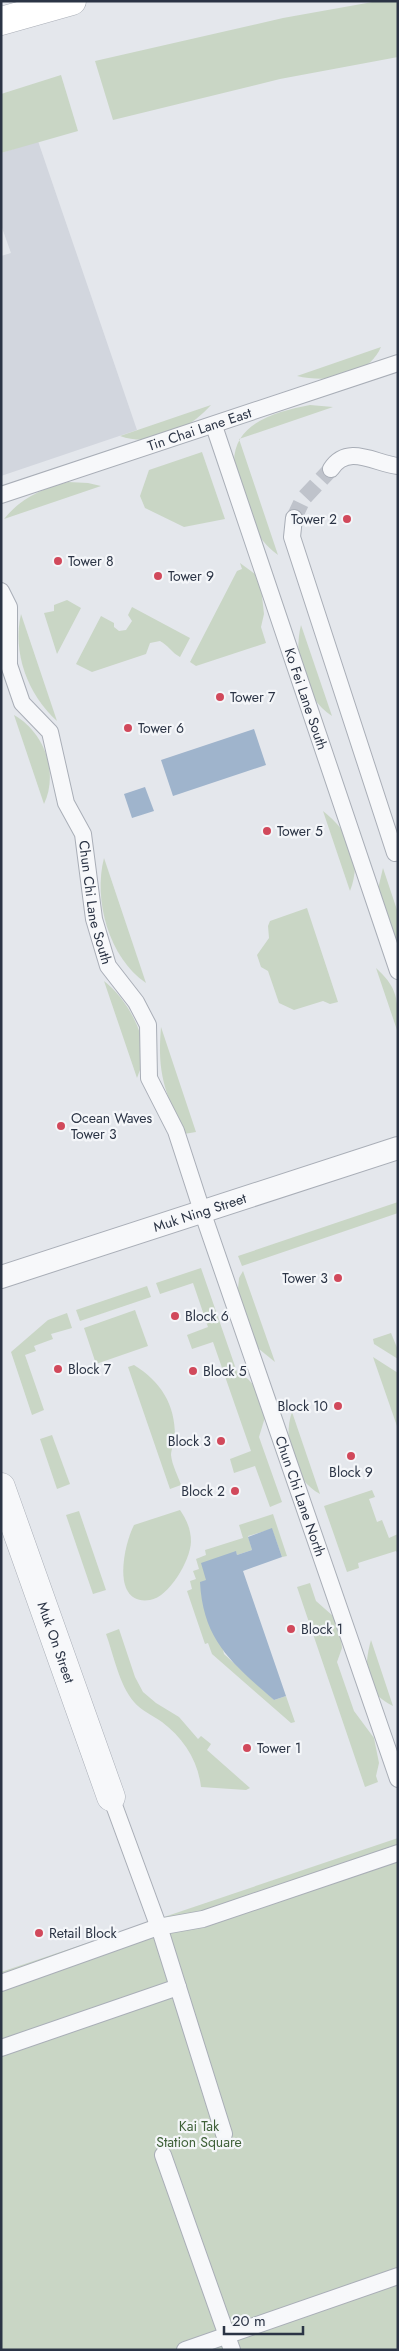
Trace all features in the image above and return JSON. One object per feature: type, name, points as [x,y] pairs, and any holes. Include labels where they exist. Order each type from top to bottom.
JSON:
[{"type":"main road","points":[[1,21],[72,1]]},
{"type":"street","name":"Tin Chai Lane East","points":[[1,495],[214,426],[398,363]]},
{"type":"street","name":"Ko Fei Lane South","points":[[214,426],[398,971]]},
{"type":"street","points":[[331,469],[341,460],[360,456],[388,465],[398,466]]},
{"type":"street","points":[[294,518],[292,537],[393,828],[395,853]]},
{"type":"street","name":"Chun Chi Lane South","points":[[1,591],[9,607],[9,666],[22,703],[50,732],[66,803],[83,834],[94,919],[108,966],[136,1002],[148,1025],[149,1078],[176,1131],[202,1212]]},
{"type":"street","name":"Muk Ning Street","points":[[1,1277],[398,1148]]},
{"type":"street","name":"Chun Chi Lane North","points":[[202,1212],[398,1779]]},
{"type":"street","name":"Muk On Street","points":[[1,1487],[111,1797]]},
{"type":"street","points":[[111,1797],[158,1927],[224,2134]]},
{"type":"street","points":[[1,1983],[158,1927],[203,1919],[398,1853]]},
{"type":"street","points":[[1,2048],[178,1987]]},
{"type":"street","points":[[163,2155],[229,2342]]},
{"type":"street","points":[[185,2350],[229,2342],[398,2276]]},
{"type":"shaded area","points":[[38,141],[137,430],[1,476],[1,256],[11,253],[1,225],[1,153]]},
{"type":"green space","points":[[378,1],[398,1],[398,57],[280,79],[113,120],[95,61],[283,18]]},
{"type":"green space","points":[[61,75],[78,131],[1,153],[1,94]]},
{"type":"green space","points":[[381,347],[366,366],[345,376],[321,379],[297,376]]},
{"type":"green space","points":[[211,405],[192,422],[170,434],[145,440],[120,436]]},
{"type":"green space","points":[[310,405],[333,407],[241,438],[256,423],[282,412]]},
{"type":"green space","points":[[240,441],[278,555],[260,537],[237,479],[234,456]]},
{"type":"green space","points":[[202,452],[225,519],[184,527],[145,508],[140,496],[149,470]]},
{"type":"green space","points":[[68,482],[101,486],[4,519],[17,505],[32,495]]},
{"type":"green space","points":[[240,563],[255,574],[261,587],[264,614],[261,627],[266,643],[196,666],[190,662],[237,571],[242,569]]},
{"type":"green space","points":[[67,600],[81,608],[57,654],[44,613],[54,611],[54,605]]},
{"type":"green space","points":[[132,607],[190,638],[180,657],[160,641],[150,643],[146,654],[92,672],[76,664],[101,616],[114,623],[114,627],[119,631],[126,630],[132,621],[128,615]]},
{"type":"green space","points":[[21,614],[57,721],[38,699],[30,686],[25,672],[19,644]]},
{"type":"green space","points":[[301,625],[332,716],[322,708],[307,687],[298,650]]},
{"type":"green space","points":[[14,715],[25,722],[41,742],[46,754],[50,779],[44,804]]},
{"type":"green space","points":[[323,811],[340,828],[351,846],[355,867],[350,891]]},
{"type":"green space","points":[[104,858],[146,983],[122,959],[107,927],[101,892],[101,874]]},
{"type":"green space","points":[[383,868],[398,913],[398,949],[377,893]]},
{"type":"green space","points":[[307,908],[338,1002],[330,1004],[323,1001],[294,1010],[279,1003],[268,971],[261,967],[257,955],[269,938],[268,926],[270,921]]},
{"type":"green space","points":[[376,968],[389,983],[396,996],[398,1033]]},
{"type":"green space","points":[[104,981],[119,996],[138,1027],[143,1049],[143,1059],[137,1078]]},
{"type":"green space","points":[[161,1027],[196,1132],[184,1134],[167,1094],[160,1058]]},
{"type":"green space","points":[[398,1202],[398,1213],[242,1266],[238,1256]]},
{"type":"green space","points":[[201,1268],[237,1372],[248,1379],[256,1388],[266,1414],[259,1437],[282,1502],[270,1507],[255,1466],[234,1473],[230,1459],[251,1451],[213,1342],[192,1349],[187,1335],[208,1327],[193,1283],[160,1294],[156,1283]]},
{"type":"green space","points":[[243,1271],[275,1362],[259,1349],[250,1335],[238,1289],[239,1278]]},
{"type":"green space","points":[[147,1286],[151,1297],[80,1321],[76,1310]]},
{"type":"green space","points":[[135,1310],[148,1346],[96,1364],[84,1328]]},
{"type":"green space","points":[[67,1313],[72,1328],[51,1334],[53,1339],[34,1346],[36,1351],[25,1355],[44,1410],[32,1415],[11,1352],[48,1320]]},
{"type":"green space","points":[[391,1333],[398,1350],[398,1359],[374,1344],[373,1339]]},
{"type":"green space","points":[[373,1357],[398,1373],[398,1429]]},
{"type":"green space","points":[[134,1365],[159,1386],[165,1395],[172,1414],[175,1436],[171,1455],[181,1485],[170,1489],[128,1367]]},
{"type":"green space","points":[[292,1412],[320,1494],[303,1480],[292,1458],[288,1434]]},
{"type":"green space","points":[[52,1435],[70,1484],[57,1489],[40,1439]]},
{"type":"green space","points":[[372,1490],[375,1497],[369,1499],[377,1522],[382,1520],[389,1538],[398,1534],[398,1554],[396,1551],[358,1563],[359,1568],[347,1572],[324,1506]]},
{"type":"green space","points":[[180,1510],[188,1525],[191,1538],[190,1550],[183,1568],[171,1585],[157,1597],[150,1600],[137,1599],[129,1593],[123,1572],[127,1546],[134,1525]]},
{"type":"green space","points":[[79,1511],[106,1590],[93,1594],[66,1515]]},
{"type":"green space","points":[[273,1514],[287,1556],[282,1557],[272,1529],[248,1536],[252,1550],[237,1555],[236,1552],[206,1580],[224,1654],[274,1700],[286,1696],[295,1722],[291,1723],[212,1654],[208,1643],[205,1644],[187,1591],[192,1589],[190,1581],[196,1579],[193,1571],[199,1569],[196,1559],[206,1555],[205,1550],[243,1538],[239,1525]]},
{"type":"green space","points":[[310,1583],[316,1601],[333,1616],[342,1648],[337,1662],[354,1711],[374,1738],[379,1763],[376,1776],[378,1782],[365,1787],[297,1587]]},
{"type":"green space","points":[[119,1629],[135,1677],[143,1692],[156,1703],[179,1717],[198,1739],[201,1736],[211,1744],[207,1750],[250,1788],[246,1790],[201,1787],[197,1768],[183,1742],[170,1728],[137,1705],[124,1687],[106,1634]]},
{"type":"green space","points":[[371,1640],[393,1706],[376,1694],[368,1679],[367,1661]]},
{"type":"green space","name":"Kai Tak Station Square","points":[[398,1838],[398,2350],[1,2350],[1,1972]]},
{"type":"water","points":[[254,729],[266,765],[173,796],[161,760]]},
{"type":"water","points":[[145,787],[154,811],[132,818],[124,794]]},
{"type":"water","points":[[272,1528],[282,1557],[243,1571],[286,1696],[274,1700],[233,1662],[214,1636],[202,1603],[200,1582],[206,1580],[201,1563],[236,1551],[237,1555],[252,1550],[248,1537]]},
{"type":"tunnel","points":[[294,518],[303,499],[331,469]]},
{"type":"place","name":"Tower 2","points":[[347,519]]},
{"type":"place","name":"Tower 8","points":[[58,561]]},
{"type":"place","name":"Tower 9","points":[[158,576]]},
{"type":"place","name":"Tower 7","points":[[220,697]]},
{"type":"place","name":"Tower 6","points":[[128,728]]},
{"type":"place","name":"Tower 5","points":[[267,831]]},
{"type":"place","name":"Ocean Waves Tower 3","points":[[61,1126]]},
{"type":"place","name":"Tower 3","points":[[338,1278]]},
{"type":"place","name":"Block 6","points":[[175,1316]]},
{"type":"place","name":"Block 7","points":[[58,1369]]},
{"type":"place","name":"Block 5","points":[[193,1371]]},
{"type":"place","name":"Block 10","points":[[338,1406]]},
{"type":"place","name":"Block 3","points":[[221,1441]]},
{"type":"place","name":"Block 9","points":[[351,1456]]},
{"type":"place","name":"Block 2","points":[[235,1491]]},
{"type":"place","name":"Block 1","points":[[291,1629]]},
{"type":"place","name":"Tower 1","points":[[247,1748]]},
{"type":"place","name":"Retail Block","points":[[39,1933]]}]
